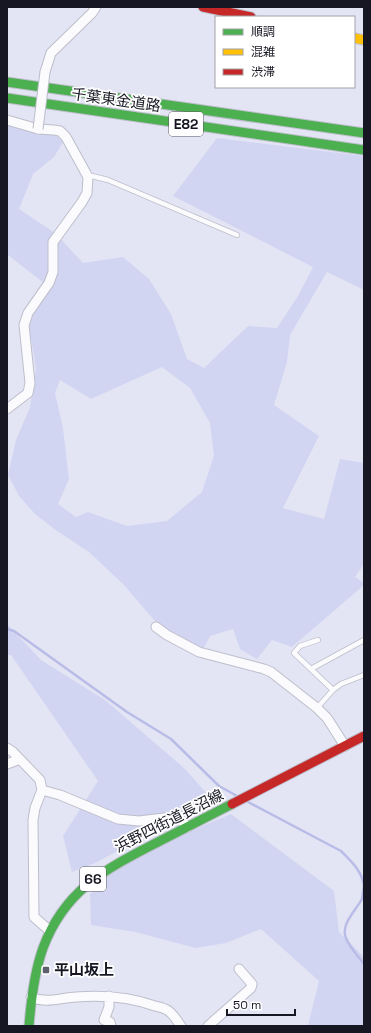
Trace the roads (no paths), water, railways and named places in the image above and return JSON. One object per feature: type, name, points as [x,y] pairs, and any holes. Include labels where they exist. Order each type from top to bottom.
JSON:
[{"type":"main road","points":[[203,7],[246,16]]},
{"type":"main road","name":"千葉東金道路","points":[[7,82],[364,133]]},
{"type":"main road","name":"千葉東金道路","points":[[7,98],[364,150]]},
{"type":"main road","name":"浜野四街道長沼線","points":[[29,1026],[31,997],[39,956],[45,941],[67,905],[89,882],[121,861],[364,736]]},
{"type":"street","points":[[38,129],[45,72],[51,53],[96,7]]},
{"type":"street","points":[[7,120],[38,129],[60,131],[66,137],[88,177],[87,194],[53,242],[52,272],[49,283],[28,313],[24,325],[30,383],[28,393],[7,409]]},
{"type":"street","points":[[156,627],[178,642],[199,652],[271,672],[317,708],[327,718],[344,746]]},
{"type":"street","points":[[7,748],[13,752],[40,780],[42,790],[35,808],[33,820],[34,917],[50,931]]},
{"type":"street","points":[[7,764],[20,759]]},
{"type":"street","points":[[42,790],[60,794],[118,819],[139,822],[164,818],[181,820],[188,826]]},
{"type":"street","points":[[208,1026],[251,988],[252,984],[239,970]]},
{"type":"street","points":[[31,997],[39,1000],[51,1000],[75,997],[109,996],[149,1004],[167,1010],[181,1026]]},
{"type":"street","points":[[109,996],[109,1007],[104,1020],[110,1022],[111,1026]]},
{"type":"lane","points":[[88,177],[92,176],[108,180],[237,235]]},
{"type":"lane","points":[[318,640],[300,646],[294,653],[333,690]]},
{"type":"lane","points":[[311,669],[364,640]]},
{"type":"lane","points":[[317,708],[333,690],[341,684],[364,675]]},
{"type":"waterway","points":[[7,629],[14,631],[127,712],[171,739],[219,786],[237,796]]},
{"type":"waterway","points":[[248,802],[341,851],[361,875],[364,885]]},
{"type":"waterway","points":[[364,886],[362,899],[345,928],[346,938],[354,952],[364,964]]},
{"type":"place","name":"平山坂上","points":[[46,970]]}]
